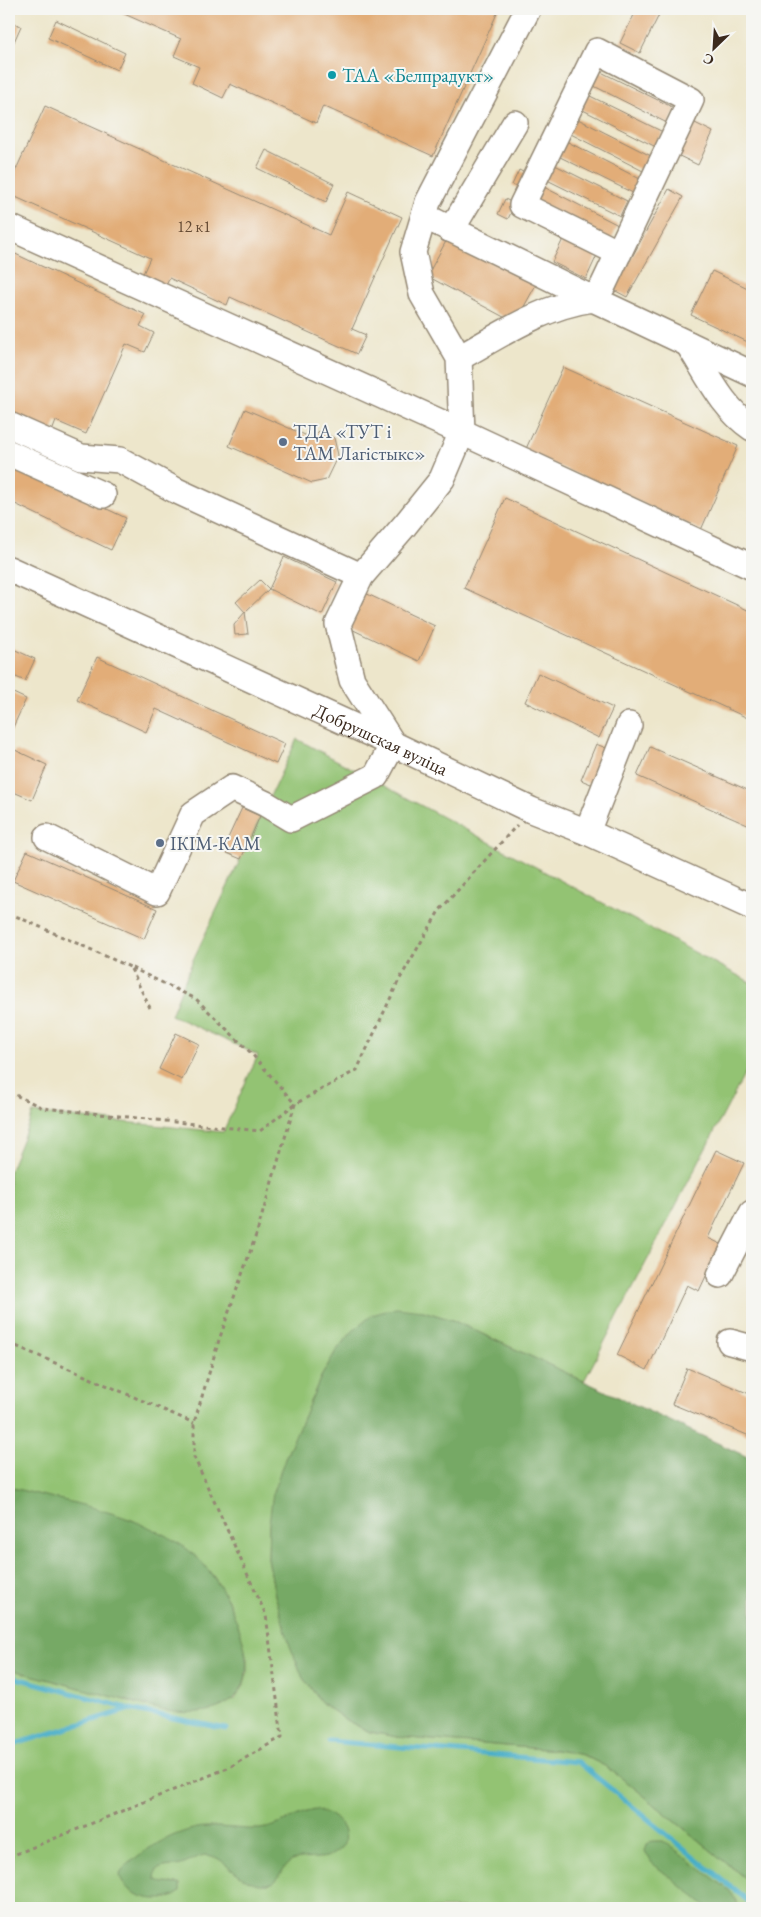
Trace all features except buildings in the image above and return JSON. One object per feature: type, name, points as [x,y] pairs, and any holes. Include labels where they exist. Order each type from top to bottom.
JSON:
[{"type":"street","points":[[47,837],[157,892],[193,814],[232,788],[266,804],[291,819],[376,776],[393,744],[352,680],[338,624],[361,576],[406,525],[442,479],[462,432],[459,358],[422,294],[413,252],[428,202],[522,26],[528,9]]},
{"type":"street","points":[[459,358],[543,311],[572,302],[593,299],[603,286],[619,253],[691,100],[597,51],[522,205],[619,253]]},
{"type":"street","points":[[449,229],[459,217],[515,123]]},
{"type":"street","points":[[424,216],[752,374]]},
{"type":"street","points":[[9,227],[462,432],[752,567]]},
{"type":"street","points":[[688,344],[726,404],[741,420],[752,428]]},
{"type":"street","points":[[9,425],[81,458],[120,460],[175,490],[361,576]]},
{"type":"street","points":[[9,453],[103,495]]},
{"type":"street","name":"Добрушская вуліца","points":[[9,569],[393,744],[531,810],[587,832],[752,907]]},
{"type":"street","points":[[587,832],[629,726]]},
{"type":"street","points":[[720,1275],[752,1213]]},
{"type":"path","points":[[9,1092],[43,1108],[260,1131],[295,1104],[356,1070],[398,982],[439,911],[531,810]]},
{"type":"path","points":[[9,912],[130,966],[196,999],[251,1053],[295,1104]]},
{"type":"path","points":[[130,966],[150,1008]]},
{"type":"path","points":[[9,1857],[230,1767],[282,1737],[266,1615],[194,1457],[194,1424],[219,1340],[257,1232],[295,1104]]},
{"type":"path","points":[[9,1343],[194,1424]]},
{"type":"green space","points":[[297,739],[752,983],[752,1060],[584,1381],[452,1320],[423,1311],[353,1331],[336,1351],[321,1377],[285,1459],[269,1524],[268,1558],[275,1595],[303,1678],[322,1703],[346,1720],[370,1732],[397,1737],[556,1750],[583,1755],[605,1766],[627,1782],[752,1884],[752,1908],[9,1908],[9,1669],[166,1711],[235,1699],[243,1687],[247,1673],[247,1658],[230,1604],[214,1577],[189,1551],[132,1520],[9,1487],[9,1172],[33,1113],[223,1132],[258,1055],[171,1015],[193,960]]},
{"type":"green space","points":[[396,1308],[423,1311],[452,1320],[752,1459],[752,1884],[627,1782],[605,1766],[583,1755],[556,1750],[397,1737],[370,1732],[346,1720],[322,1703],[303,1678],[290,1646],[275,1595],[268,1558],[269,1524],[273,1492],[285,1459],[321,1377],[336,1351],[353,1331],[372,1315]]},
{"type":"green space","points":[[9,1487],[124,1517],[167,1536],[195,1556],[210,1572],[222,1591],[236,1620],[244,1644],[246,1664],[244,1681],[238,1694],[226,1704],[211,1710],[190,1712],[166,1711],[9,1669]]},
{"type":"green space","points":[[315,1810],[327,1813],[341,1825],[345,1837],[344,1844],[333,1854],[322,1858],[290,1862],[273,1883],[258,1884],[249,1881],[221,1860],[206,1855],[178,1866],[165,1867],[156,1871],[155,1879],[163,1883],[180,1884],[180,1892],[164,1899],[155,1899],[136,1894],[122,1882],[120,1874],[136,1858],[159,1843],[184,1832],[206,1827],[268,1828]]},
{"type":"green space","points":[[653,1841],[662,1841],[669,1845],[729,1890],[737,1902],[736,1908],[709,1908],[652,1863],[645,1851],[647,1844]]},
{"type":"waterway","points":[[9,1676],[130,1709],[226,1729]]},
{"type":"waterway","points":[[9,1746],[130,1709]]},
{"type":"waterway","points":[[329,1741],[578,1762],[752,1904]]},
{"type":"place","name":"ТАА «Белпрадукт»","points":[[332,75]]},
{"type":"place","name":"ТДА «ТУТ і ТАМ Лагістыкс»","points":[[283,442]]},
{"type":"place","name":"ІКІМ-КАМ","points":[[160,843]]}]
